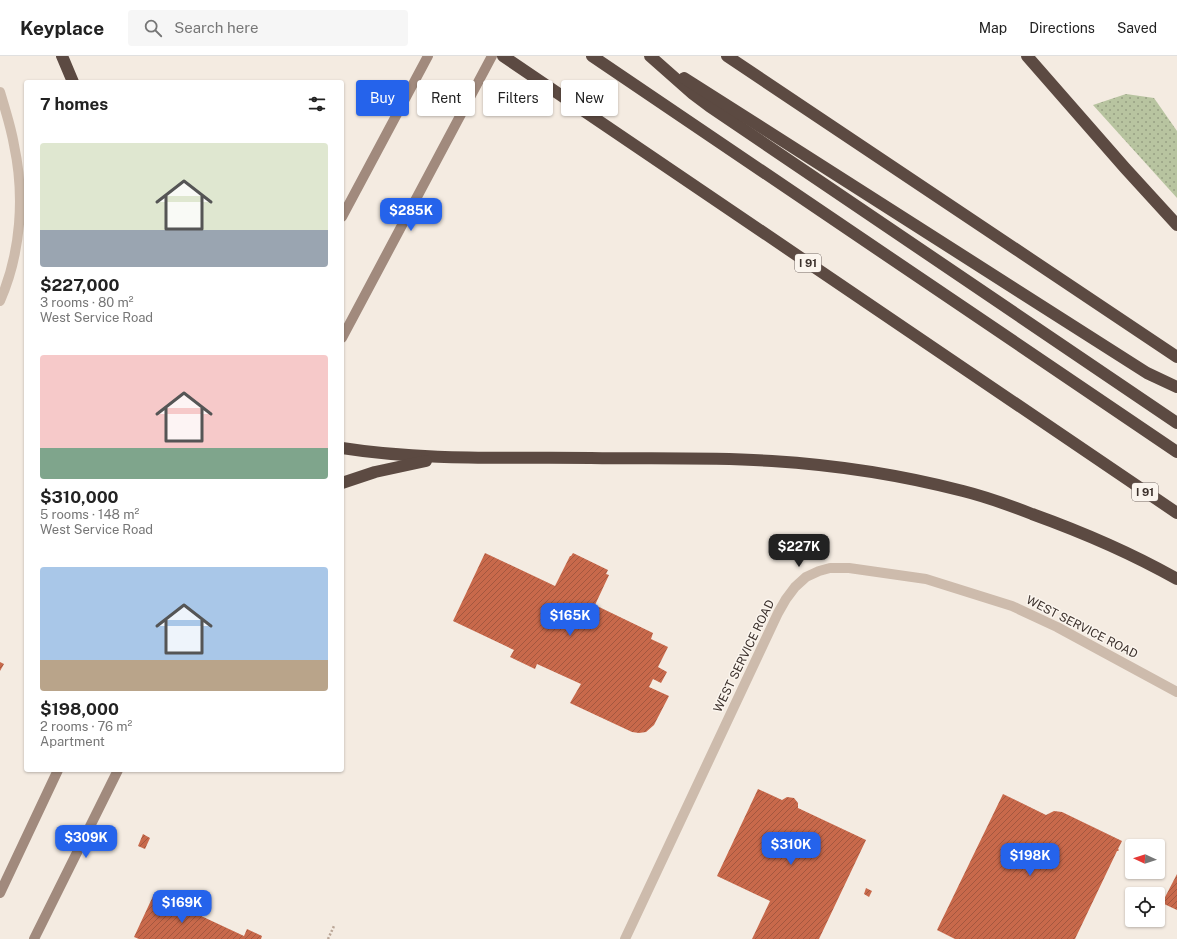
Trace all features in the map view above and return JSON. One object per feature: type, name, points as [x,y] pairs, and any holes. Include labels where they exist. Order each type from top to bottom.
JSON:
[{"type":"highway","points":[[62,56],[72,80]]},
{"type":"highway","name":"I 91","points":[[503,56],[1177,513]]},
{"type":"highway","points":[[592,56],[1177,452]]},
{"type":"highway","points":[[650,56],[1140,368],[1177,387]]},
{"type":"highway","points":[[650,56],[709,106],[1177,423]]},
{"type":"highway","points":[[727,56],[1177,356]]},
{"type":"highway","points":[[1027,56],[1177,225]]},
{"type":"highway","points":[[344,448],[379,453],[448,457],[724,459],[771,461],[827,466],[877,473],[925,482],[994,500],[1093,537],[1128,553],[1177,579]]},
{"type":"highway","points":[[344,482],[378,471],[448,457]]},
{"type":"main road","points":[[344,214],[428,56]]},
{"type":"main road","points":[[344,334],[492,56]]},
{"type":"main road","points":[[0,892],[57,772]]},
{"type":"main road","points":[[34,939],[117,772]]},
{"type":"street","points":[[0,92],[14,144],[20,199],[18,233],[15,251],[9,278],[0,301]]},
{"type":"street","name":"WEST SERVICE ROAD","points":[[625,939],[778,613],[795,587],[806,577],[818,571],[830,568],[850,568],[926,579],[1012,606],[1058,627],[1177,692]]},
{"type":"path","points":[[328,939],[334,926]]},
{"type":"green space","points":[[1126,94],[1154,98],[1177,131],[1177,198],[1093,105]]},
{"type":"building","points":[[485,553],[555,586],[573,553],[608,570],[606,574],[609,575],[595,605],[653,633],[651,639],[668,647],[658,667],[667,672],[661,683],[653,679],[649,687],[669,696],[654,725],[646,732],[632,732],[570,703],[581,684],[537,664],[535,669],[510,657],[514,650],[453,621]]},
{"type":"building","points":[[0,662],[4,664],[0,671]]},
{"type":"building","points":[[758,789],[782,800],[787,797],[794,798],[798,803],[798,808],[866,840],[819,939],[752,939],[770,901],[717,876]]},
{"type":"building","points":[[1003,794],[1046,815],[1054,811],[1062,812],[1122,841],[1075,939],[955,939],[937,930]]},
{"type":"building","points":[[143,834],[150,838],[145,849],[138,846]]},
{"type":"building","points":[[1177,874],[1177,910],[1165,904],[1165,897]]},
{"type":"building","points":[[866,888],[872,891],[869,897],[864,894]]},
{"type":"building","points":[[154,894],[244,936],[247,929],[262,936],[261,939],[139,939],[134,937]]}]
